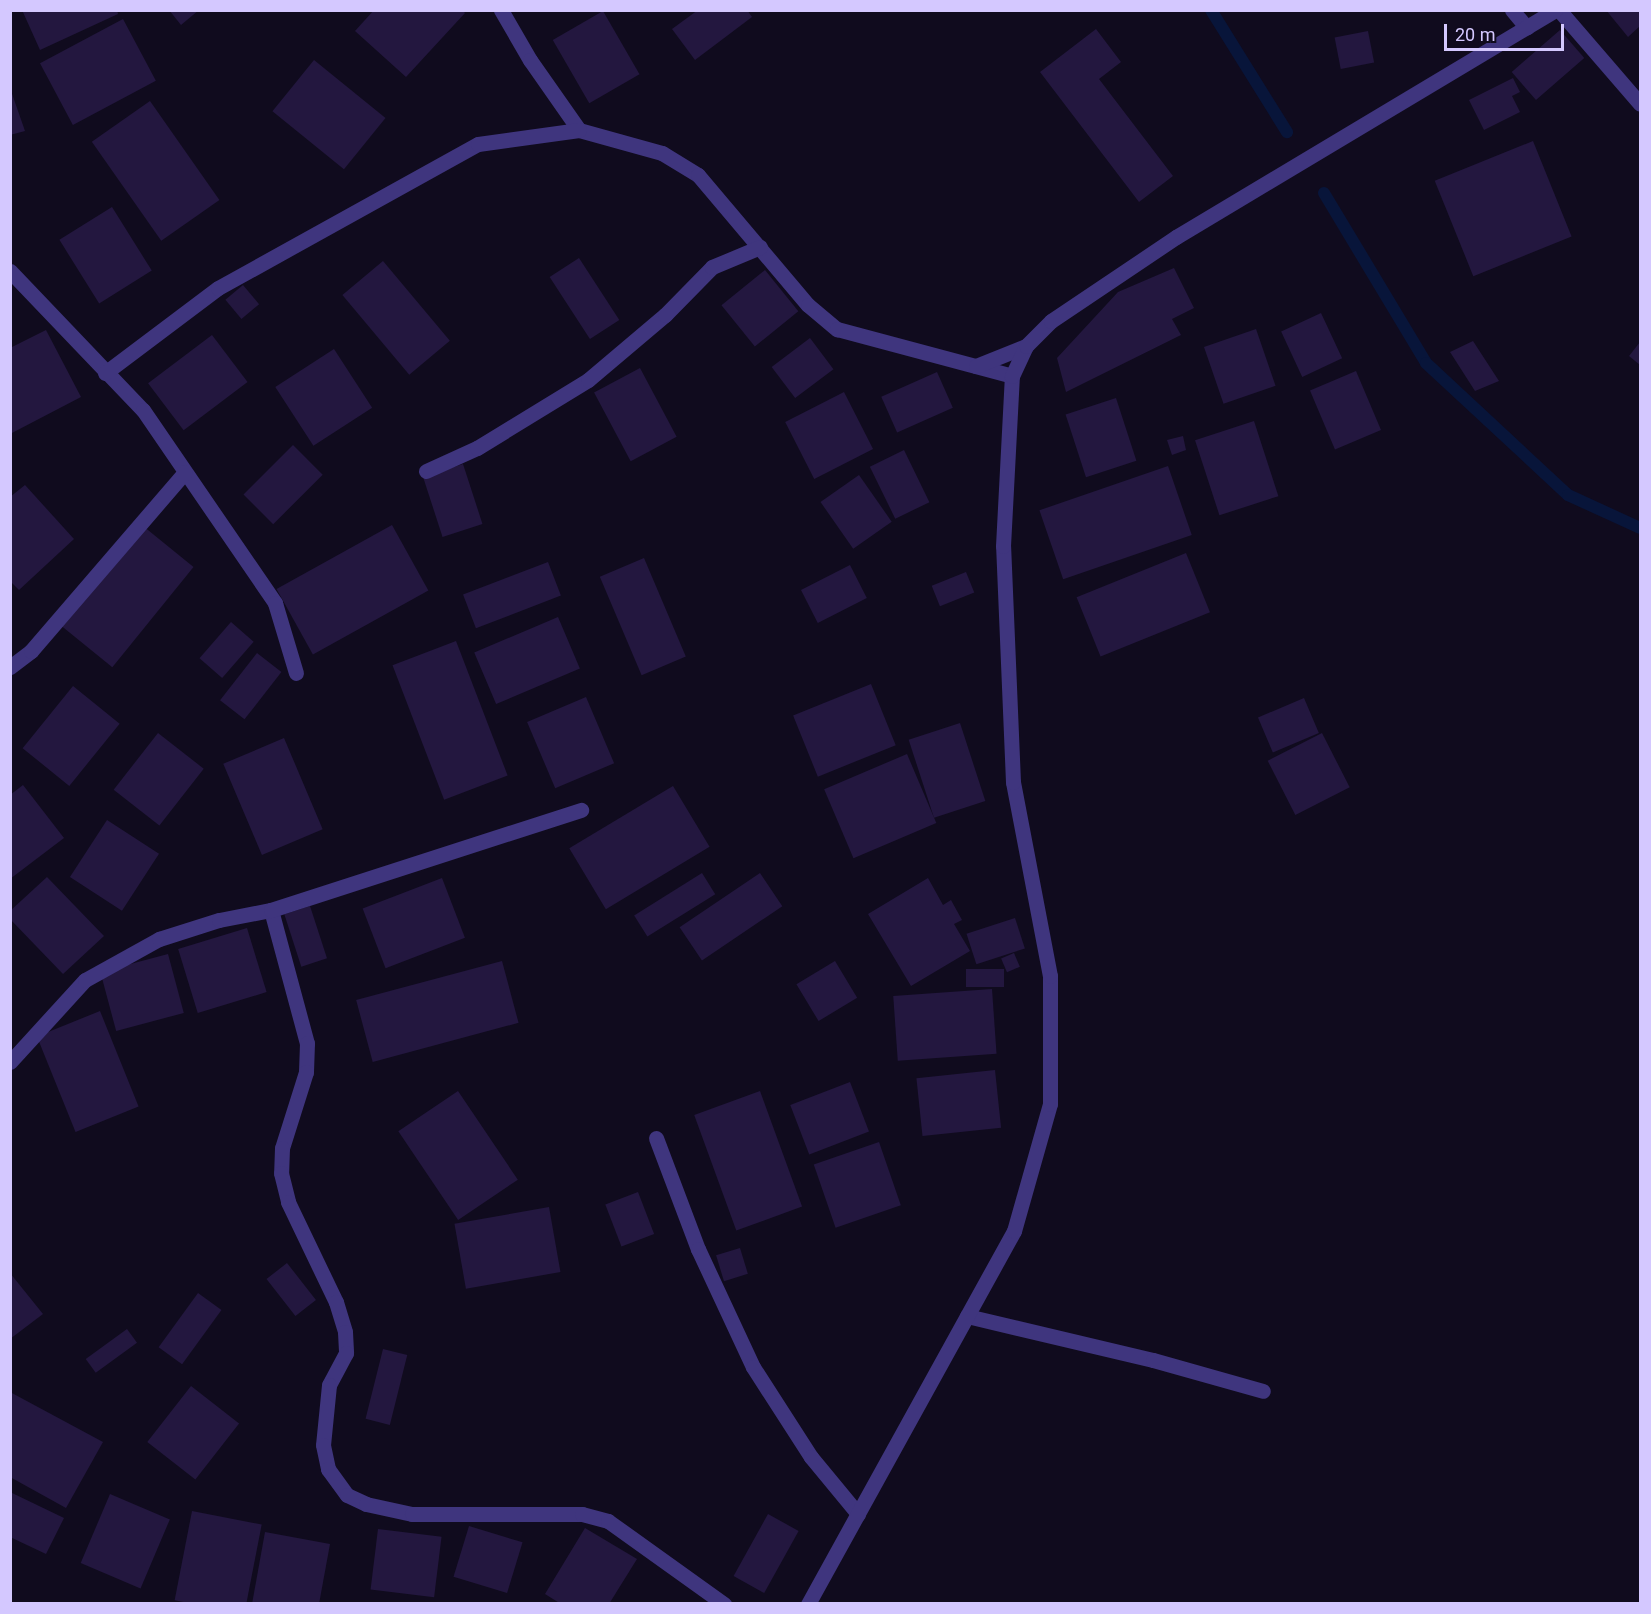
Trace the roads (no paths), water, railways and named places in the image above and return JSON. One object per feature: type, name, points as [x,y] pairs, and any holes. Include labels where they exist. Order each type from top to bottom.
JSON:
[{"type":"street","points":[[501,10],[530,60],[579,130]]},
{"type":"street","points":[[1512,10],[1527,28]]},
{"type":"street","points":[[808,1604],[1014,1231],[1050,1104],[1050,976],[1013,782],[1002,546],[1012,376],[1026,346],[1051,321],[1176,237],[1557,10],[1641,104]]},
{"type":"street","points":[[105,373],[218,288],[478,144],[579,130],[662,153],[698,175],[808,305],[837,329],[1012,376]]},
{"type":"street","points":[[426,471],[477,448],[588,380],[665,315],[712,267],[760,247]]},
{"type":"street","points":[[10,271],[105,373],[143,410],[276,603],[296,673]]},
{"type":"street","points":[[976,366],[1026,346]]},
{"type":"street","points":[[10,667],[31,651],[185,472]]},
{"type":"street","points":[[10,1062],[85,980],[159,939],[219,920],[271,910],[581,810]]},
{"type":"street","points":[[271,910],[307,1043],[306,1072],[282,1148],[281,1173],[288,1202],[336,1302],[345,1332],[346,1353],[329,1385],[323,1445],[328,1469],[347,1495],[366,1504],[412,1514],[582,1514],[608,1521],[724,1604]]},
{"type":"street","points":[[656,1138],[698,1249],[753,1367],[811,1457],[858,1514]]},
{"type":"street","points":[[968,1316],[1153,1360],[1263,1391]]},
{"type":"waterway","points":[[1211,10],[1287,132]]},
{"type":"waterway","points":[[1324,193],[1426,363],[1568,495],[1640,528]]}]
